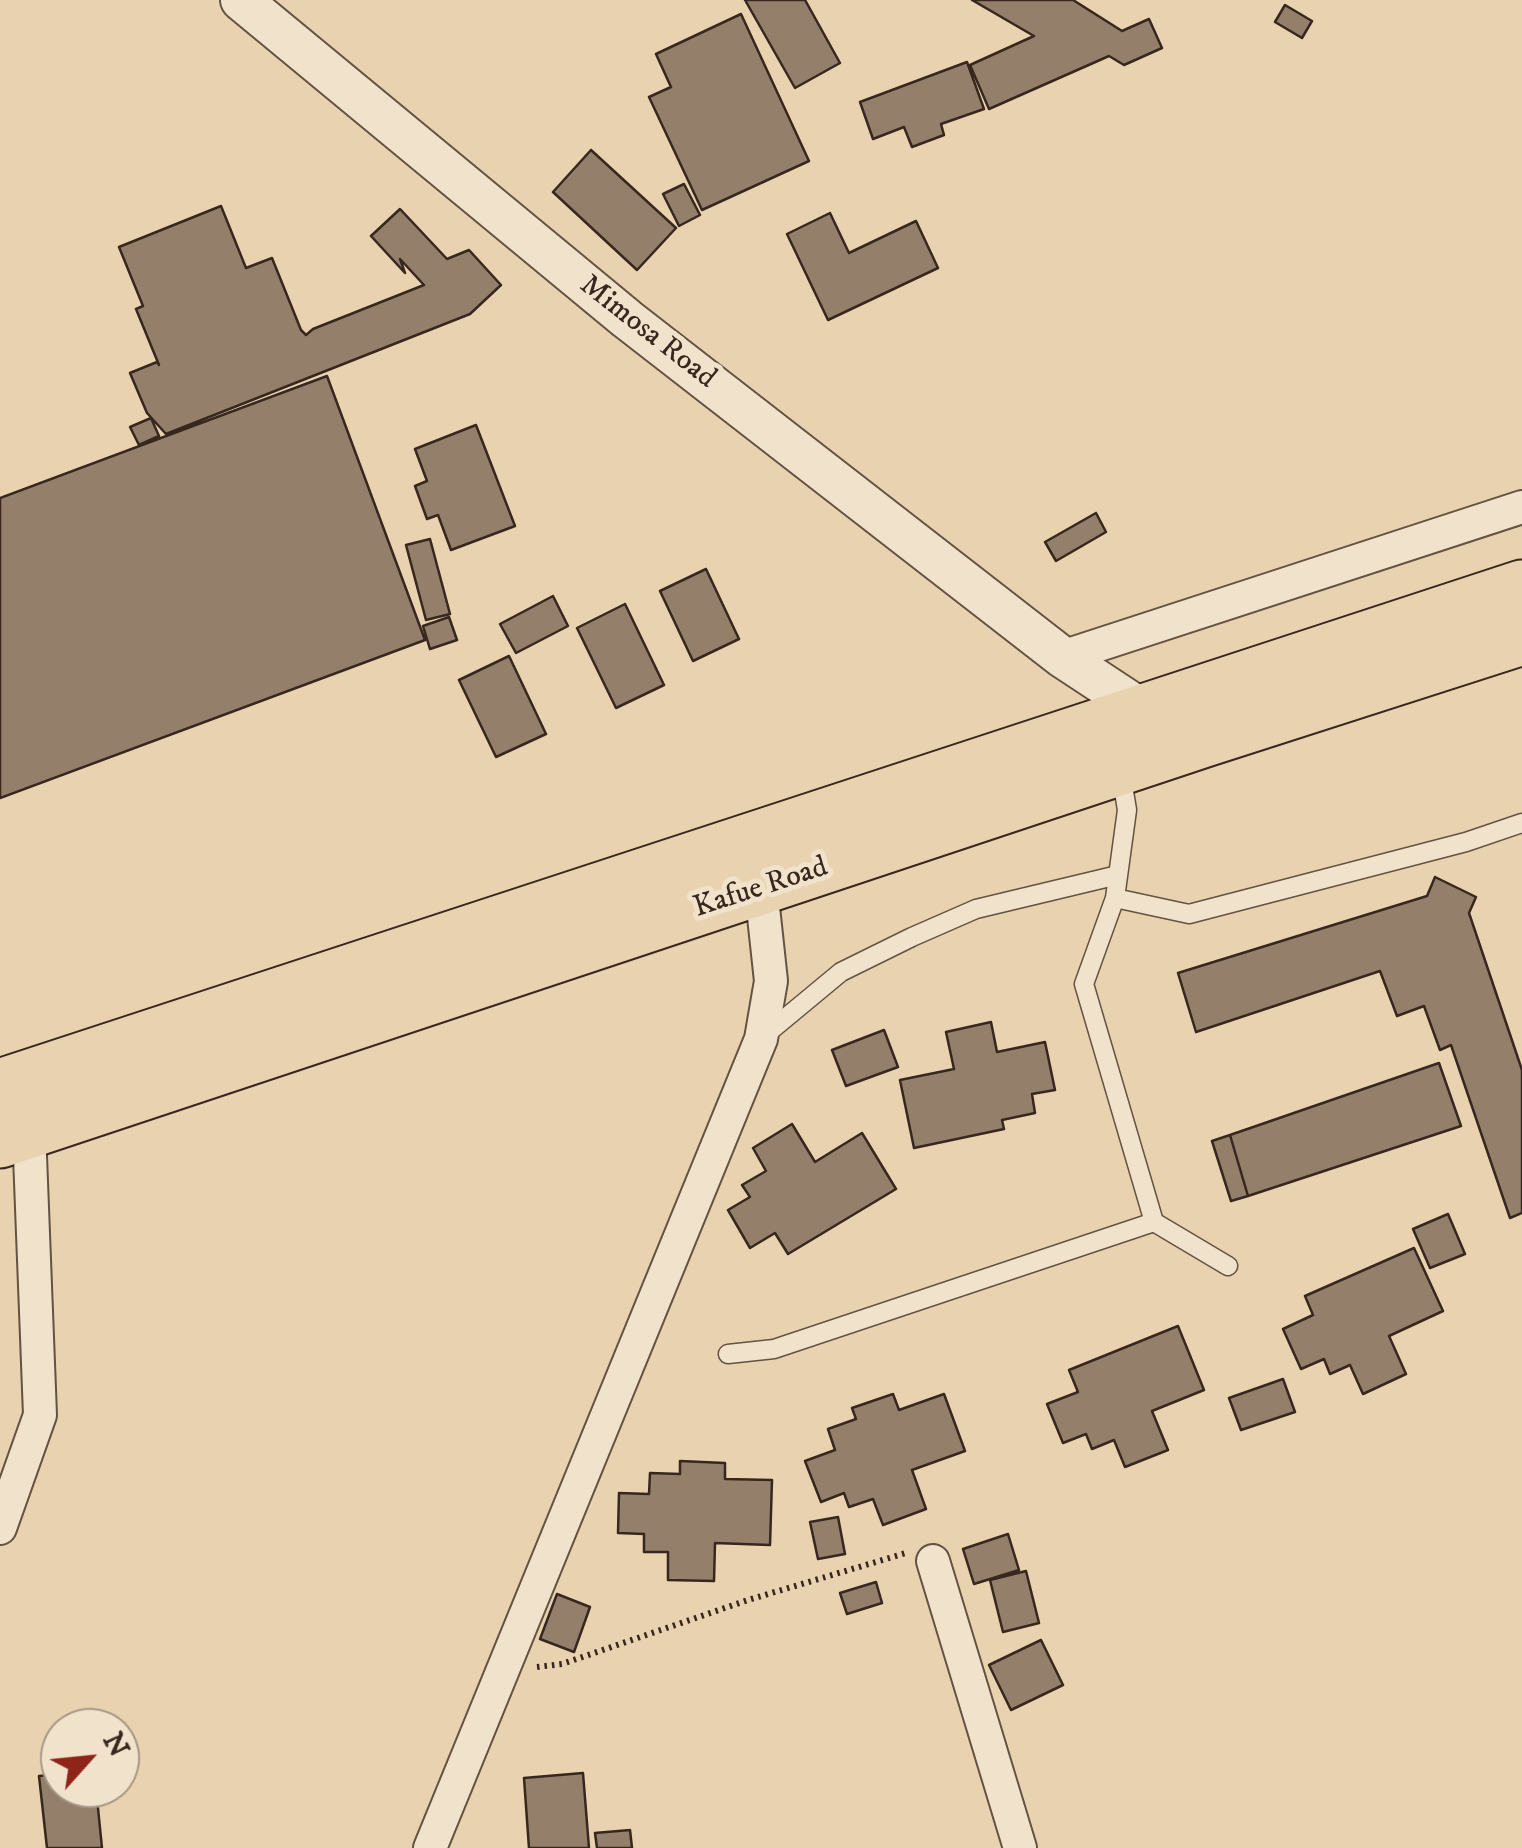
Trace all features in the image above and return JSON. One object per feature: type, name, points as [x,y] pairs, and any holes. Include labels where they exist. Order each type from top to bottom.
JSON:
[{"type":"highway","name":"Kafue Road","points":[[10,1119],[1035,746],[1522,588]]},
{"type":"highway","name":"Kafue Road","points":[[10,1119],[761,889],[1522,637]]},
{"type":"street","name":"Mimosa Road","points":[[241,0],[627,319],[1062,657],[1144,711]]},
{"type":"street","points":[[1035,746],[1057,730],[1070,707],[1072,681],[1062,657],[1522,507]]},
{"type":"street","points":[[432,1846],[761,1038],[771,981],[761,889]]},
{"type":"street","points":[[0,1528],[40,1415],[10,1119]]},
{"type":"street","points":[[933,1561],[1020,1848]]},
{"type":"lane","points":[[1120,767],[1127,810],[1115,898],[1084,984],[1154,1222],[1228,1266]]},
{"type":"lane","points":[[1115,898],[1189,914],[1466,842],[1522,823]]},
{"type":"lane","points":[[761,1038],[841,972],[912,938],[976,909],[1118,875]]},
{"type":"lane","points":[[728,1354],[774,1350],[1154,1222]]},
{"type":"path","points":[[510,1654],[530,1668],[562,1664],[748,1600],[912,1552],[927,1552],[933,1561]]},
{"type":"building","points":[[745,0],[805,0],[840,63],[795,88]]},
{"type":"building","points":[[972,0],[1073,0],[1122,31],[1149,19],[1162,48],[1124,65],[1109,56],[989,109],[970,65],[1034,36]]},
{"type":"building","points":[[1285,5],[1312,21],[1302,38],[1275,22]]},
{"type":"building","points":[[741,14],[809,161],[702,210],[649,97],[671,87],[656,54]]},
{"type":"building","points":[[967,62],[984,109],[941,124],[944,135],[912,147],[904,127],[873,139],[860,102]]},
{"type":"building","points":[[591,150],[676,228],[637,270],[553,192]]},
{"type":"building","points":[[684,184],[700,215],[679,226],[663,194]]},
{"type":"building","points":[[221,206],[246,268],[272,258],[306,335],[424,285],[400,259],[405,273],[371,236],[400,209],[447,259],[469,250],[501,285],[470,314],[166,434],[147,413],[130,373],[157,362],[159,365],[136,309],[143,306],[119,247]]},
{"type":"building","points":[[830,213],[849,253],[916,221],[938,268],[828,320],[787,234]]},
{"type":"building","points":[[327,376],[425,640],[0,798],[0,498]]},
{"type":"building","points":[[151,418],[159,436],[139,445],[130,427]]},
{"type":"building","points":[[476,425],[515,526],[451,550],[438,515],[427,519],[415,486],[427,481],[415,449]]},
{"type":"building","points":[[1096,513],[1106,532],[1056,561],[1045,542]]},
{"type":"building","points":[[430,539],[450,614],[426,620],[406,545]]},
{"type":"building","points":[[706,569],[739,639],[693,661],[660,591]]},
{"type":"building","points":[[553,596],[568,626],[516,653],[500,624]]},
{"type":"building","points":[[625,604],[664,685],[616,708],[577,628]]},
{"type":"building","points":[[449,617],[457,640],[430,649],[423,626]]},
{"type":"building","points":[[509,656],[546,734],[496,757],[459,680]]},
{"type":"building","points":[[1435,877],[1476,897],[1469,913],[1522,1070],[1522,1213],[1510,1218],[1451,1045],[1440,1050],[1424,1006],[1397,1016],[1380,971],[1196,1032],[1178,973],[1427,896]]},
{"type":"building","points":[[991,1022],[997,1052],[1045,1042],[1055,1090],[1032,1094],[1035,1113],[1002,1120],[1004,1129],[914,1148],[900,1080],[954,1069],[946,1032]]},
{"type":"building","points":[[884,1030],[898,1067],[846,1086],[832,1050]]},
{"type":"building","points":[[1439,1063],[1461,1126],[1248,1196],[1230,1135]]},
{"type":"building","points":[[792,1124],[815,1162],[862,1133],[896,1189],[788,1254],[775,1233],[750,1248],[728,1210],[750,1197],[742,1185],[766,1171],[753,1148]]},
{"type":"building","points":[[1230,1135],[1248,1196],[1231,1201],[1212,1141]]},
{"type":"building","points":[[1448,1214],[1465,1254],[1430,1268],[1413,1229]]},
{"type":"building","points":[[1414,1248],[1443,1311],[1389,1336],[1406,1374],[1363,1394],[1350,1365],[1330,1374],[1324,1359],[1301,1369],[1283,1329],[1313,1315],[1305,1296]]},
{"type":"building","points":[[1178,1326],[1204,1390],[1152,1411],[1168,1450],[1125,1467],[1114,1440],[1092,1449],[1086,1434],[1063,1443],[1047,1404],[1078,1392],[1069,1370]]},
{"type":"building","points":[[1283,1379],[1295,1412],[1241,1430],[1229,1398]]},
{"type":"building","points":[[893,1394],[899,1410],[944,1394],[965,1451],[912,1470],[926,1509],[883,1525],[873,1499],[849,1507],[844,1493],[821,1502],[805,1461],[835,1450],[828,1429],[856,1419],[852,1408]]},
{"type":"building","points":[[680,1461],[725,1463],[725,1479],[772,1480],[770,1545],[715,1543],[714,1581],[668,1580],[668,1552],[644,1552],[644,1534],[618,1533],[619,1493],[649,1494],[650,1473],[680,1474]]},
{"type":"building","points":[[838,1517],[845,1554],[818,1559],[810,1522]]},
{"type":"building","points":[[1008,1534],[1019,1570],[974,1584],[963,1549]]},
{"type":"building","points":[[1026,1571],[1039,1623],[1003,1632],[990,1580]]},
{"type":"building","points":[[876,1582],[882,1603],[847,1614],[840,1593]]},
{"type":"building","points":[[557,1594],[590,1607],[574,1652],[540,1639]]},
{"type":"building","points":[[1041,1640],[1063,1685],[1011,1710],[989,1665]]},
{"type":"building","points":[[583,1773],[589,1848],[529,1848],[524,1778]]},
{"type":"building","points":[[43,1808],[98,1808],[102,1848],[47,1848]]},
{"type":"building","points":[[630,1830],[632,1848],[597,1848],[595,1833]]}]
